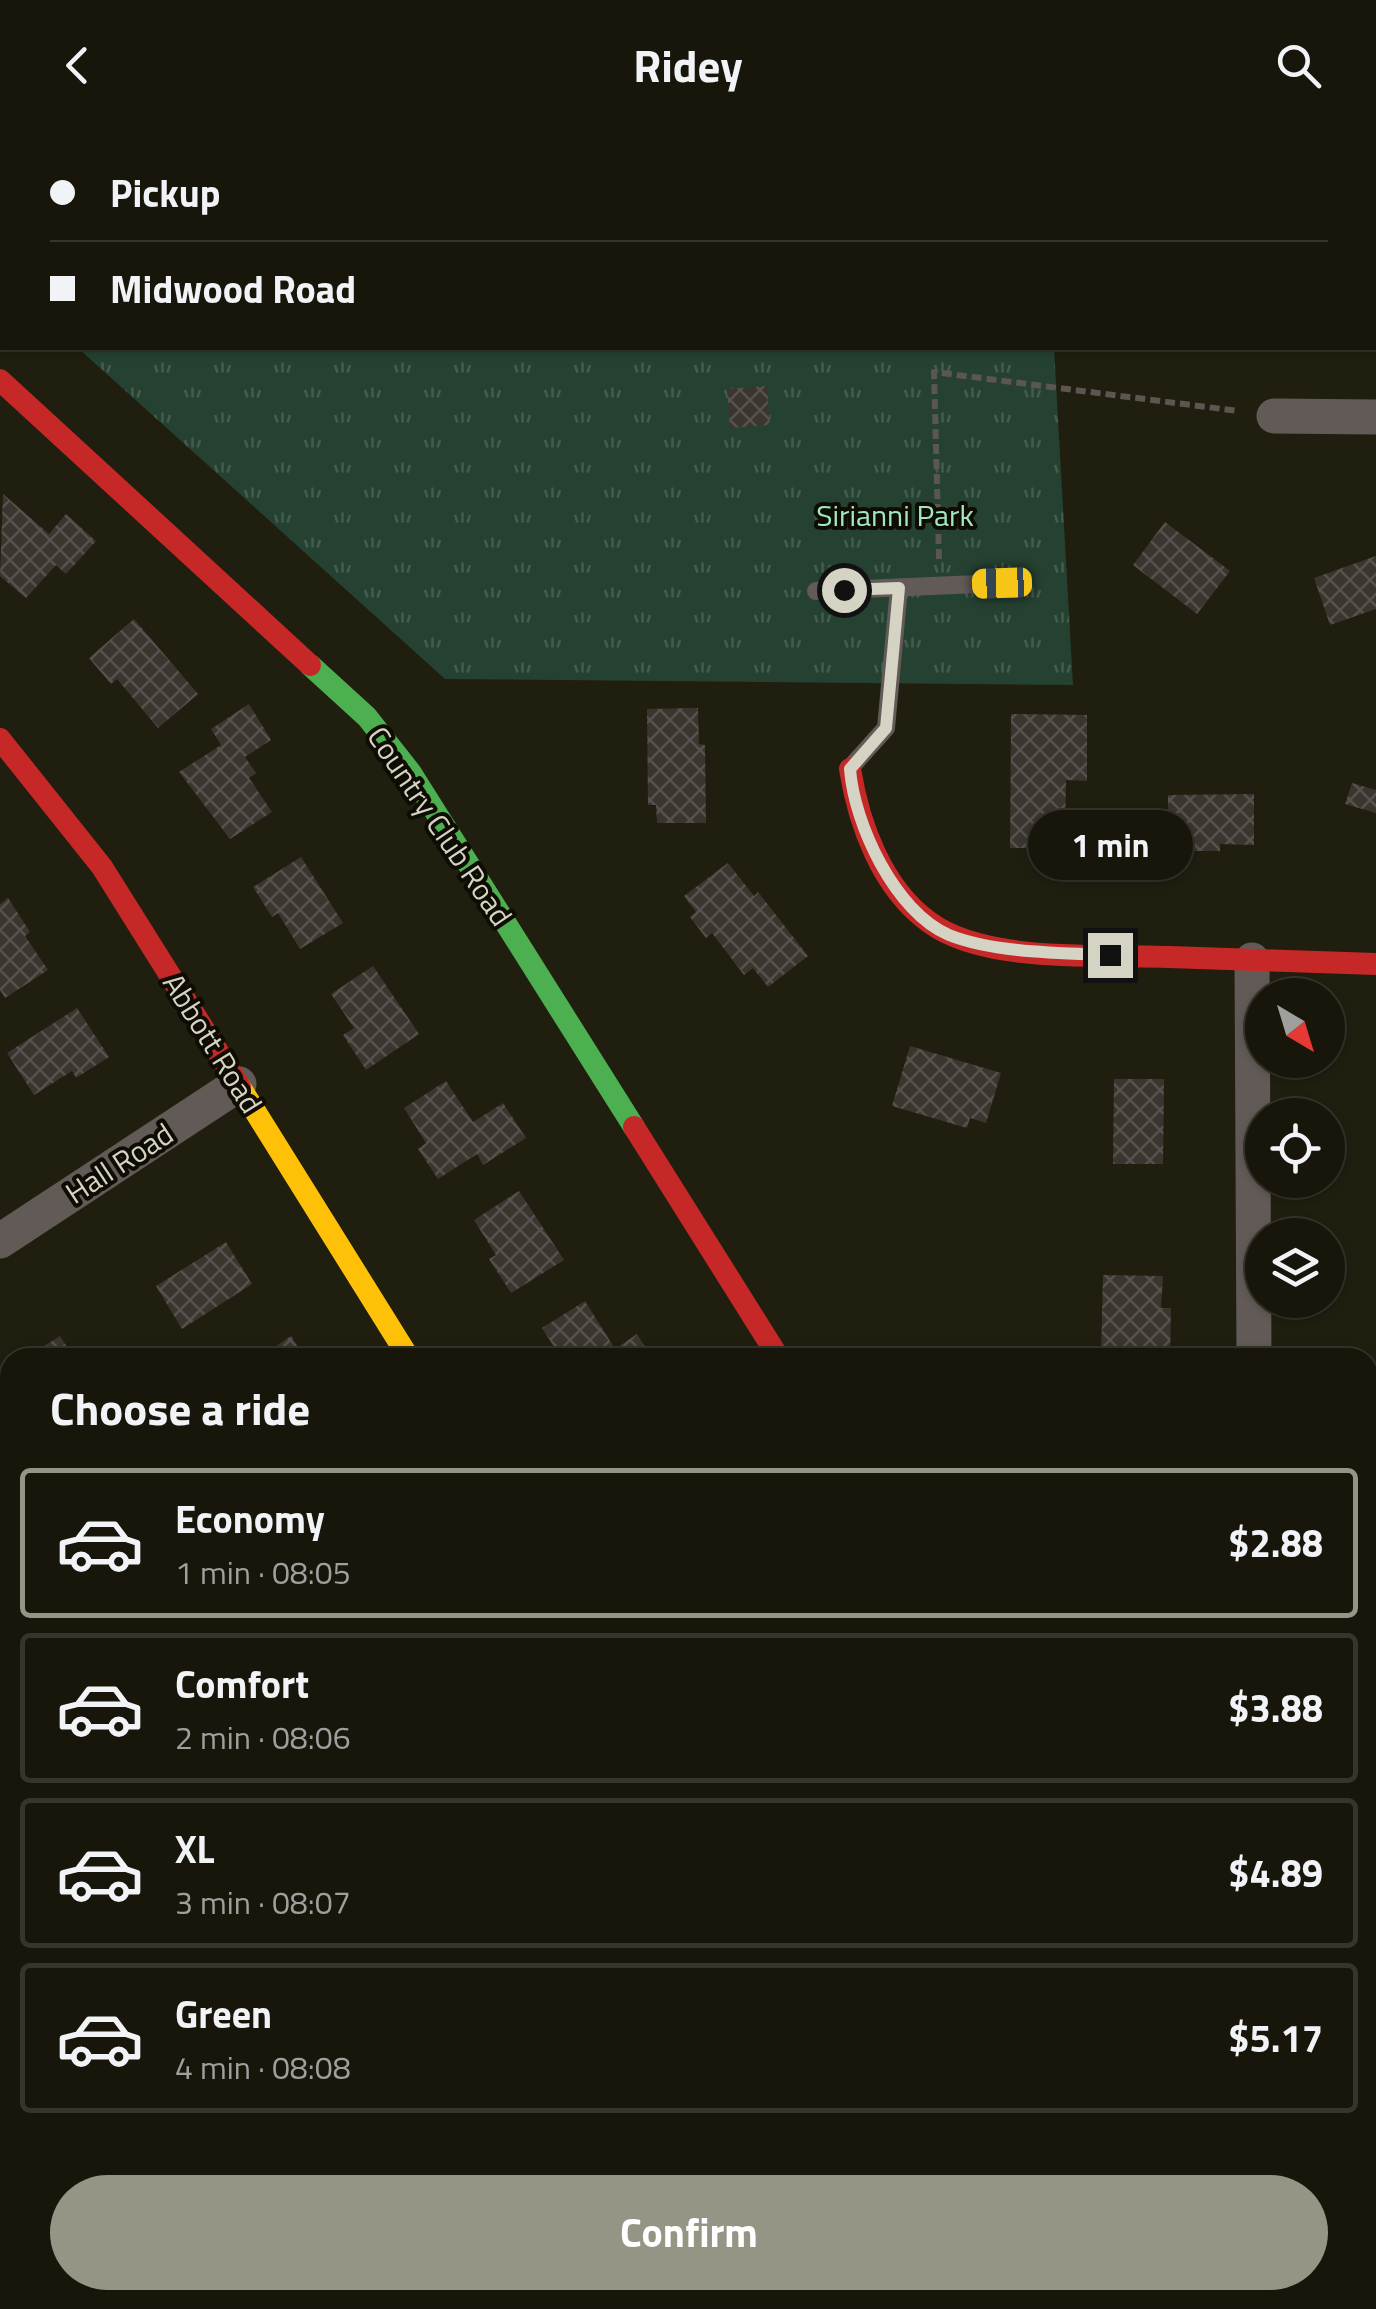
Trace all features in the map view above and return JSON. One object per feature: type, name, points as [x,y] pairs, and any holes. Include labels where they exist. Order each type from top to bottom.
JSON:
[{"type":"street","name":"Country Club Road","points":[[0,380],[367,717],[411,773],[773,1348]]},
{"type":"street","points":[[1274,416],[1376,417]]},
{"type":"street","name":"Abbott Road","points":[[0,739],[102,866],[404,1348]]},
{"type":"street","points":[[850,769],[864,831],[886,874],[913,906],[948,934],[1038,952],[1376,964]]},
{"type":"street","points":[[1252,960],[1254,1348]]},
{"type":"street","name":"Hall Road","points":[[0,1241],[238,1084]]},
{"type":"lane","points":[[816,591],[1002,583]]},
{"type":"lane","points":[[850,769],[886,728],[899,588]]},
{"type":"path","points":[[940,586],[934,372],[1274,416]]},
{"type":"green space","name":"Sirianni Park","points":[[80,350],[1054,350],[1073,685],[445,679]]},
{"type":"building","points":[[767,386],[770,425],[730,428],[727,389]]},
{"type":"building","points":[[3,494],[49,534],[66,514],[96,541],[66,574],[56,565],[26,598],[0,576]]},
{"type":"building","points":[[1165,522],[1230,571],[1197,614],[1133,565]]},
{"type":"building","points":[[1376,556],[1376,609],[1330,625],[1314,578]]},
{"type":"building","points":[[134,619],[198,694],[158,728],[117,679],[111,684],[89,658]]},
{"type":"building","points":[[249,704],[271,740],[245,757],[256,773],[249,778],[272,812],[230,839],[179,772],[221,745],[211,729]]},
{"type":"building","points":[[698,708],[699,744],[705,745],[706,823],[657,823],[656,805],[648,805],[647,709]]},
{"type":"building","points":[[1011,714],[1087,715],[1087,781],[1066,780],[1065,848],[1010,848]]},
{"type":"building","points":[[1352,783],[1376,790],[1376,813],[1345,804]]},
{"type":"building","points":[[1254,794],[1254,845],[1220,844],[1220,851],[1168,851],[1168,795]]},
{"type":"building","points":[[301,857],[343,923],[300,949],[278,913],[272,917],[253,887]]},
{"type":"building","points":[[728,863],[754,896],[758,892],[808,956],[768,987],[753,968],[744,975],[712,933],[706,938],[690,917],[696,912],[684,896]]},
{"type":"building","points":[[8,898],[30,932],[25,936],[48,970],[5,998],[0,990],[0,904]]},
{"type":"building","points":[[373,966],[419,1034],[366,1070],[343,1035],[354,1028],[331,994]]},
{"type":"building","points":[[77,1008],[109,1057],[76,1078],[72,1071],[34,1095],[7,1053]]},
{"type":"building","points":[[910,1046],[1001,1073],[986,1123],[970,1118],[967,1128],[892,1106]]},
{"type":"building","points":[[1114,1079],[1164,1079],[1163,1164],[1113,1164]]},
{"type":"building","points":[[446,1081],[473,1122],[503,1103],[526,1138],[483,1165],[477,1154],[438,1179],[418,1149],[426,1143],[404,1108]]},
{"type":"building","points":[[519,1191],[564,1260],[511,1293],[489,1259],[496,1255],[474,1220]]},
{"type":"building","points":[[226,1242],[252,1284],[182,1329],[156,1286]]},
{"type":"building","points":[[1103,1275],[1163,1276],[1161,1308],[1171,1308],[1170,1348],[1101,1348]]},
{"type":"building","points":[[585,1301],[614,1348],[555,1348],[542,1328]]},
{"type":"building","points":[[637,1334],[646,1348],[616,1348]]},
{"type":"building","points":[[60,1336],[68,1348],[41,1348]]},
{"type":"building","points":[[291,1336],[299,1348],[274,1348]]},
{"type":"traffic: fast","points":[[310,665],[367,717],[411,773],[634,1127]]},
{"type":"traffic: slow","points":[[240,1087],[403,1348]]},
{"type":"traffic: jam","points":[[0,380],[310,665]]},
{"type":"traffic: jam","points":[[0,739],[102,867],[240,1087]]},
{"type":"traffic: jam","points":[[850,769],[867,833],[886,873],[912,908],[953,935],[981,945],[1044,954],[1376,964]]},
{"type":"traffic: jam","points":[[634,1127],[773,1348]]},
{"type":"route","points":[[844,590],[899,588],[886,728],[850,769],[864,831],[886,874],[913,906],[948,934],[1038,952],[1110,955]]}]
